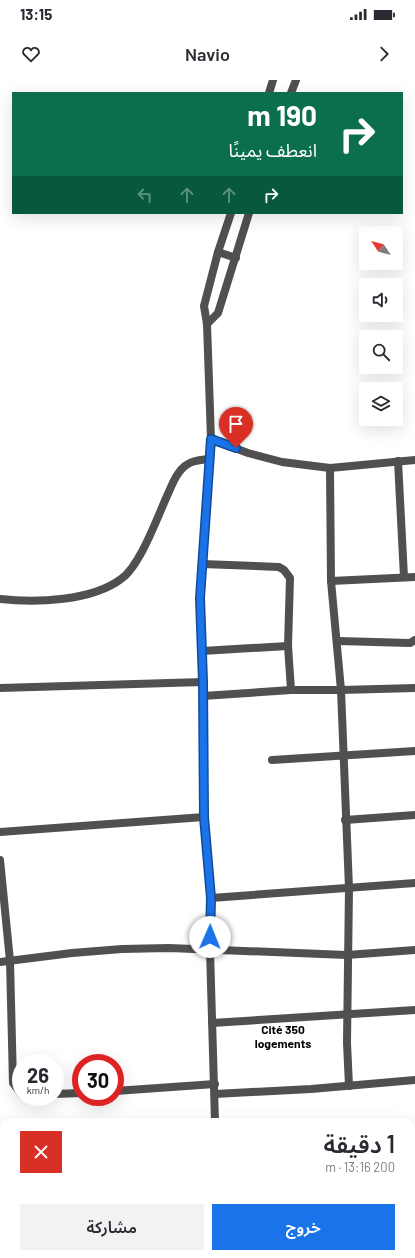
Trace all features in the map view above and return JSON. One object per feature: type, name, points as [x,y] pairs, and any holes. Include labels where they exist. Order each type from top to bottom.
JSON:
[{"type":"street","points":[[269,92],[274,80]]},
{"type":"street","points":[[291,92],[296,80]]},
{"type":"street","points":[[214,1118],[215,1084],[210,950],[211,898],[204,817],[203,682],[200,598],[211,439],[208,324],[204,306],[218,252],[231,214]]},
{"type":"street","points":[[208,324],[218,313],[249,214]]},
{"type":"street","points":[[218,252],[236,258]]},
{"type":"street","points":[[211,439],[248,453],[282,462],[330,468],[415,460]]},
{"type":"street","points":[[0,599],[58,599],[89,595],[108,588],[123,578],[133,566],[147,540],[175,479],[189,463],[209,459]]},
{"type":"street","points":[[398,461],[404,577]]},
{"type":"street","points":[[330,468],[331,581],[338,642],[341,690],[348,888],[347,955],[349,1086]]},
{"type":"street","points":[[202,564],[279,567],[284,570],[290,578],[288,646],[291,690]]},
{"type":"street","points":[[331,581],[415,577]]},
{"type":"street","points":[[338,642],[410,643],[415,640]]},
{"type":"street","points":[[202,651],[288,646]]},
{"type":"street","points":[[0,688],[203,682]]},
{"type":"street","points":[[203,696],[291,690],[415,688]]},
{"type":"street","points":[[272,760],[415,751]]},
{"type":"street","points":[[345,820],[415,815]]},
{"type":"street","points":[[0,832],[204,817]]},
{"type":"street","points":[[0,860],[10,961],[12,1054]]},
{"type":"street","points":[[211,898],[415,883]]},
{"type":"street","points":[[0,962],[72,953],[122,949],[169,948],[347,955],[415,950]]},
{"type":"street","points":[[212,1024],[415,1010]]},
{"type":"street","points":[[215,1094],[349,1086],[415,1080]]},
{"type":"street","points":[[124,1090],[215,1084]]},
{"type":"district","name":"Cité 350 logements","points":[[283,1036]]},
{"type":"route","points":[[210,937],[211,898],[204,817],[203,682],[200,598],[211,439],[236,448]]}]
